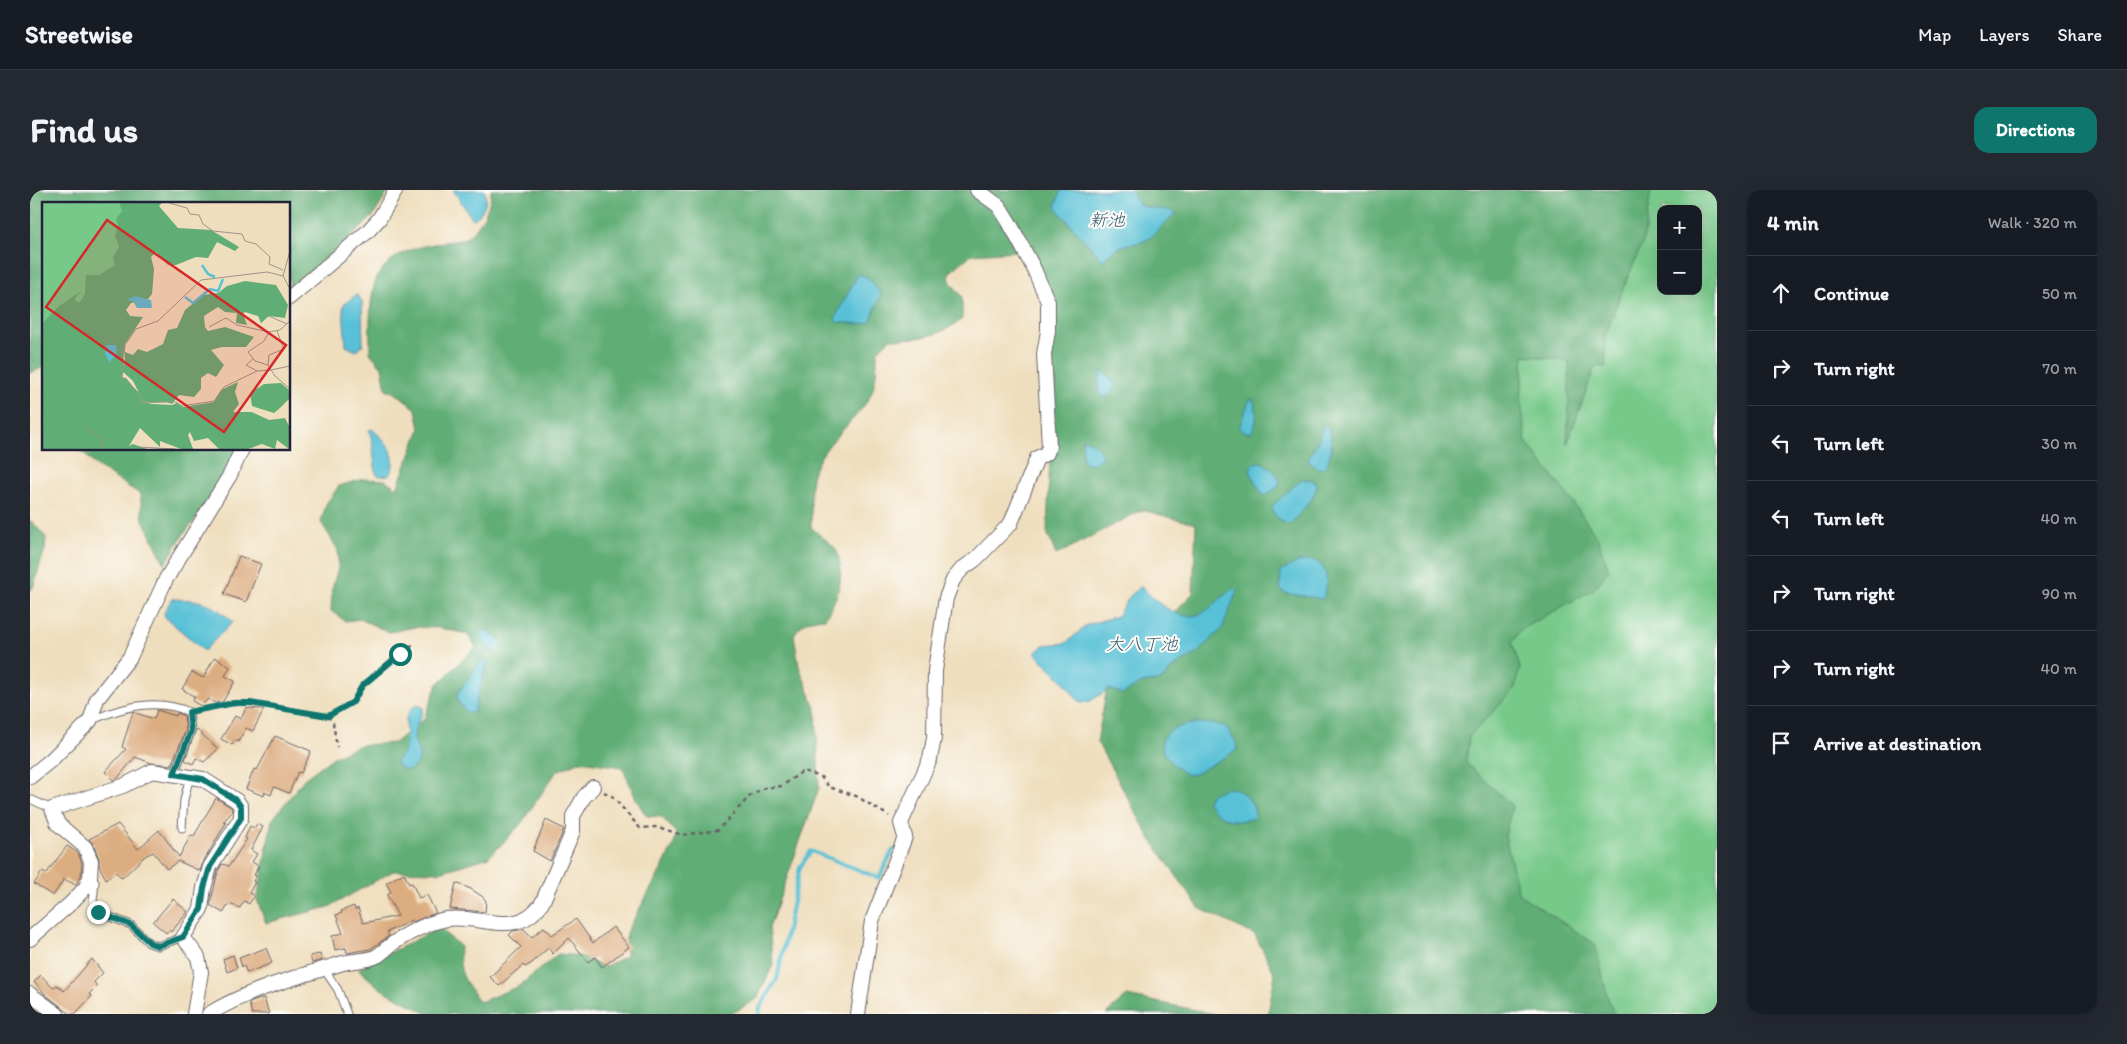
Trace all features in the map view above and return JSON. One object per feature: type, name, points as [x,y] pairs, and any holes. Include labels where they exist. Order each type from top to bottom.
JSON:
[{"type":"street","points":[[290,297],[367,232],[379,219],[396,190]]},
{"type":"street","points":[[858,1014],[872,921],[904,837],[901,823],[930,759],[934,738],[935,672],[946,598],[954,580],[962,569],[976,559],[1011,523],[1037,458],[1047,453],[1049,446],[1044,354],[1048,331],[1048,302],[1034,269],[1010,222],[999,206],[977,190]]},
{"type":"street","points":[[30,777],[51,760],[90,721],[97,699],[130,658],[166,579],[230,475],[242,450]]},
{"type":"street","points":[[30,938],[71,903],[86,887],[90,878],[90,861],[85,847],[58,824],[52,809],[123,786],[152,771],[203,779],[237,801],[241,807],[241,818],[210,867],[201,909],[183,937],[198,957],[201,972],[194,1014]]},
{"type":"street","points":[[209,1014],[224,1004],[324,969],[376,956],[395,942],[425,926],[448,919],[472,920],[501,925],[523,920],[537,910],[542,903],[573,831],[573,816],[584,797],[593,787]]},
{"type":"street","points":[[30,994],[57,1014]]},
{"type":"lane","points":[[90,721],[112,712],[138,705],[176,706],[189,712],[191,731],[174,774]]},
{"type":"lane","points":[[182,828],[184,800],[190,776]]},
{"type":"lane","points":[[30,799],[52,809]]},
{"type":"lane","points":[[90,878],[95,882],[93,901],[98,912],[131,925],[150,943],[158,946],[183,937]]},
{"type":"lane","points":[[324,969],[338,990],[347,1014]]},
{"type":"path","points":[[189,712],[234,703],[250,703],[328,716],[353,702],[362,686],[414,645]]},
{"type":"path","points":[[328,716],[333,723],[336,747]]},
{"type":"path","points":[[593,787],[612,796],[640,828],[658,827],[682,835],[700,834],[718,830],[750,796],[764,788],[782,786],[803,771],[821,777],[829,787],[856,796],[901,823]]},
{"type":"green space","points":[[30,190],[389,190],[374,215],[290,289],[290,202],[42,202],[42,368],[30,373]]},
{"type":"green space","points":[[491,190],[968,190],[995,209],[1016,251],[972,254],[949,273],[950,281],[962,297],[962,319],[945,330],[928,336],[890,339],[877,352],[871,395],[823,453],[813,474],[811,527],[836,549],[841,575],[836,597],[825,618],[807,622],[794,635],[799,666],[816,710],[819,788],[769,928],[773,965],[757,999],[731,1014],[428,1014],[381,989],[358,969],[439,928],[460,946],[460,963],[463,976],[480,1002],[519,986],[558,954],[580,956],[604,967],[626,956],[626,933],[674,844],[676,833],[662,817],[647,816],[636,799],[622,767],[581,761],[557,771],[520,825],[489,857],[440,872],[393,871],[329,907],[266,923],[257,900],[272,820],[305,778],[335,756],[361,745],[394,743],[424,719],[437,685],[476,647],[467,634],[440,628],[415,627],[389,632],[360,619],[345,621],[331,611],[332,589],[338,568],[338,550],[321,522],[326,504],[339,486],[363,479],[385,480],[397,488],[420,429],[416,409],[400,396],[386,389],[382,367],[370,353],[371,301],[375,281],[385,266],[408,251],[427,245],[461,240],[470,235],[487,210]]},
{"type":"green space","points":[[984,190],[1651,190],[1643,242],[1605,337],[1606,367],[1595,366],[1567,444],[1569,361],[1524,355],[1521,401],[1526,442],[1569,497],[1597,537],[1609,570],[1594,589],[1520,630],[1512,642],[1520,668],[1514,690],[1469,737],[1466,763],[1512,806],[1505,836],[1519,894],[1595,944],[1609,1003],[1615,1014],[1268,1014],[1275,974],[1255,935],[1199,908],[1150,838],[1097,742],[1108,682],[1193,593],[1196,524],[1142,510],[1056,555],[1047,532],[1050,456],[1047,370],[1051,308]]},
{"type":"green space","points":[[1518,190],[1717,190],[1717,1014],[1554,1014],[1450,761]]},
{"type":"green space","points":[[78,450],[236,450],[205,507],[183,535],[165,564],[143,520],[140,494],[96,466],[84,453]]},
{"type":"green space","points":[[30,520],[46,537],[45,549],[33,588],[30,591]]},
{"type":"green space","points":[[1127,996],[1215,1014],[1106,1014]]},
{"type":"water","points":[[453,190],[484,190],[485,202],[482,210],[474,219],[471,217]]},
{"type":"water","name":"新池","points":[[1061,190],[1133,190],[1138,203],[1143,206],[1177,213],[1151,237],[1116,249],[1103,261],[1057,209],[1056,204]]},
{"type":"water","points":[[858,274],[867,277],[881,294],[870,322],[861,324],[837,322],[835,320],[836,316]]},
{"type":"water","points":[[356,295],[359,296],[362,303],[363,345],[356,351],[346,346],[343,310],[344,304]]},
{"type":"water","points":[[1101,371],[1107,374],[1115,384],[1114,389],[1106,397],[1102,397],[1098,391]]},
{"type":"water","points":[[1250,399],[1254,403],[1256,417],[1255,426],[1250,433],[1239,428]]},
{"type":"water","points":[[1323,426],[1326,426],[1331,435],[1331,445],[1327,465],[1321,469],[1312,465],[1308,459],[1319,439]]},
{"type":"water","points":[[372,429],[390,449],[393,462],[389,475],[379,476],[376,474],[369,430]]},
{"type":"water","points":[[1082,439],[1095,445],[1102,457],[1094,463],[1089,464],[1083,461]]},
{"type":"water","points":[[1262,462],[1275,472],[1280,481],[1278,487],[1266,495],[1263,495],[1250,470],[1254,463]]},
{"type":"water","points":[[1302,479],[1313,480],[1317,487],[1312,499],[1290,525],[1278,518],[1272,506]]},
{"type":"water","points":[[1313,560],[1319,563],[1325,571],[1327,582],[1323,599],[1284,593],[1280,588],[1281,571],[1298,562]]},
{"type":"water","name":"大八丁池","points":[[1140,587],[1162,606],[1187,616],[1204,612],[1234,588],[1237,591],[1222,629],[1197,653],[1172,668],[1162,680],[1142,683],[1123,694],[1109,689],[1089,702],[1080,703],[1064,682],[1035,653],[1043,645],[1066,643],[1087,625],[1117,616],[1130,596]]},
{"type":"water","points":[[172,599],[205,603],[218,610],[233,622],[204,651],[165,617],[164,612]]},
{"type":"water","points":[[483,630],[488,631],[502,642],[501,648],[497,652],[488,649],[479,633]]},
{"type":"water","points":[[485,659],[487,663],[473,713],[466,712],[457,700],[457,694],[481,661]]},
{"type":"water","points":[[416,705],[423,707],[414,736],[419,760],[410,770],[400,768],[396,762],[404,749],[406,720]]},
{"type":"water","points":[[1203,723],[1225,726],[1236,742],[1237,750],[1195,774],[1187,775],[1166,756],[1162,747],[1163,740],[1167,733],[1176,728]]},
{"type":"water","points":[[1227,788],[1239,791],[1246,797],[1254,810],[1254,818],[1240,821],[1233,820],[1221,816],[1211,807],[1207,801],[1210,796]]},
{"type":"building","points":[[239,556],[261,564],[246,602],[224,594]]},
{"type":"building","points":[[215,657],[230,667],[225,676],[235,681],[222,703],[218,701],[217,704],[208,699],[201,706],[192,701],[195,697],[182,689],[192,672],[203,678]]},
{"type":"building","points":[[246,708],[264,709],[253,731],[246,728],[238,742],[235,740],[232,745],[221,739],[235,716],[241,719]]},
{"type":"building","points":[[157,710],[176,716],[177,713],[184,716],[186,730],[171,765],[151,763],[135,757],[117,779],[113,780],[105,772],[126,749],[122,747],[133,712],[154,719]]},
{"type":"building","points":[[196,729],[218,749],[204,762],[196,758],[193,764],[185,760]]},
{"type":"building","points":[[275,736],[311,751],[301,773],[298,772],[289,793],[274,787],[271,795],[265,792],[264,796],[246,789],[254,769],[257,770]]},
{"type":"building","points":[[216,798],[231,807],[232,812],[223,822],[226,823],[203,862],[200,871],[178,861],[167,869],[153,852],[145,856],[122,878],[116,872],[106,879],[99,866],[99,858],[89,839],[118,824],[138,849],[159,830],[179,857],[191,835],[194,836]]},
{"type":"building","points":[[546,820],[564,829],[550,861],[533,851]]},
{"type":"building","points":[[257,824],[263,827],[251,850],[257,854],[252,862],[259,866],[254,875],[256,876],[253,881],[255,882],[249,893],[254,896],[249,904],[244,901],[240,908],[229,904],[223,913],[210,905],[218,871],[222,864],[229,866],[247,839],[245,838],[250,826],[254,828]]},
{"type":"building","points":[[67,846],[78,853],[82,863],[81,875],[76,885],[64,879],[53,896],[34,884],[42,872],[46,874]]},
{"type":"building","points":[[404,873],[409,884],[412,883],[419,898],[427,895],[436,913],[413,922],[412,920],[387,932],[389,936],[370,949],[347,953],[346,948],[335,950],[332,936],[343,933],[336,915],[342,913],[341,911],[354,906],[355,910],[358,908],[363,923],[398,916],[387,895],[391,892],[386,883]]},
{"type":"building","points":[[456,883],[471,889],[483,897],[486,901],[485,912],[450,909]]},
{"type":"building","points":[[173,899],[188,912],[171,932],[169,930],[166,933],[153,922]]},
{"type":"building","points":[[576,919],[593,943],[613,927],[629,947],[602,967],[595,957],[588,962],[569,938],[553,954],[548,948],[532,963],[525,967],[523,965],[499,986],[490,977],[521,947],[509,935],[513,931],[524,929],[532,937],[544,927],[552,935]]},
{"type":"building","points":[[266,948],[272,963],[247,973],[244,966],[242,967],[239,958]]},
{"type":"building","points":[[320,954],[322,960],[312,963],[310,956]]},
{"type":"building","points":[[233,955],[237,968],[227,972],[223,959]]},
{"type":"building","points":[[92,959],[103,973],[94,982],[97,986],[89,994],[92,996],[75,1014],[70,1014],[45,994],[34,982],[41,975],[53,988],[57,985],[64,991]]},
{"type":"building","points":[[264,998],[269,1014],[252,1014],[249,1003]]},
{"type":"waterway","points":[[759,1014],[760,1008],[777,979],[800,867],[811,851],[879,878],[893,850]]},
{"type":"route","points":[[98,912],[131,925],[150,943],[158,946],[183,937],[201,909],[210,867],[241,818],[241,807],[237,801],[203,779],[174,774],[191,731],[189,712],[234,703],[250,703],[291,709],[318,716],[328,716],[353,702],[362,686],[400,654]]}]
